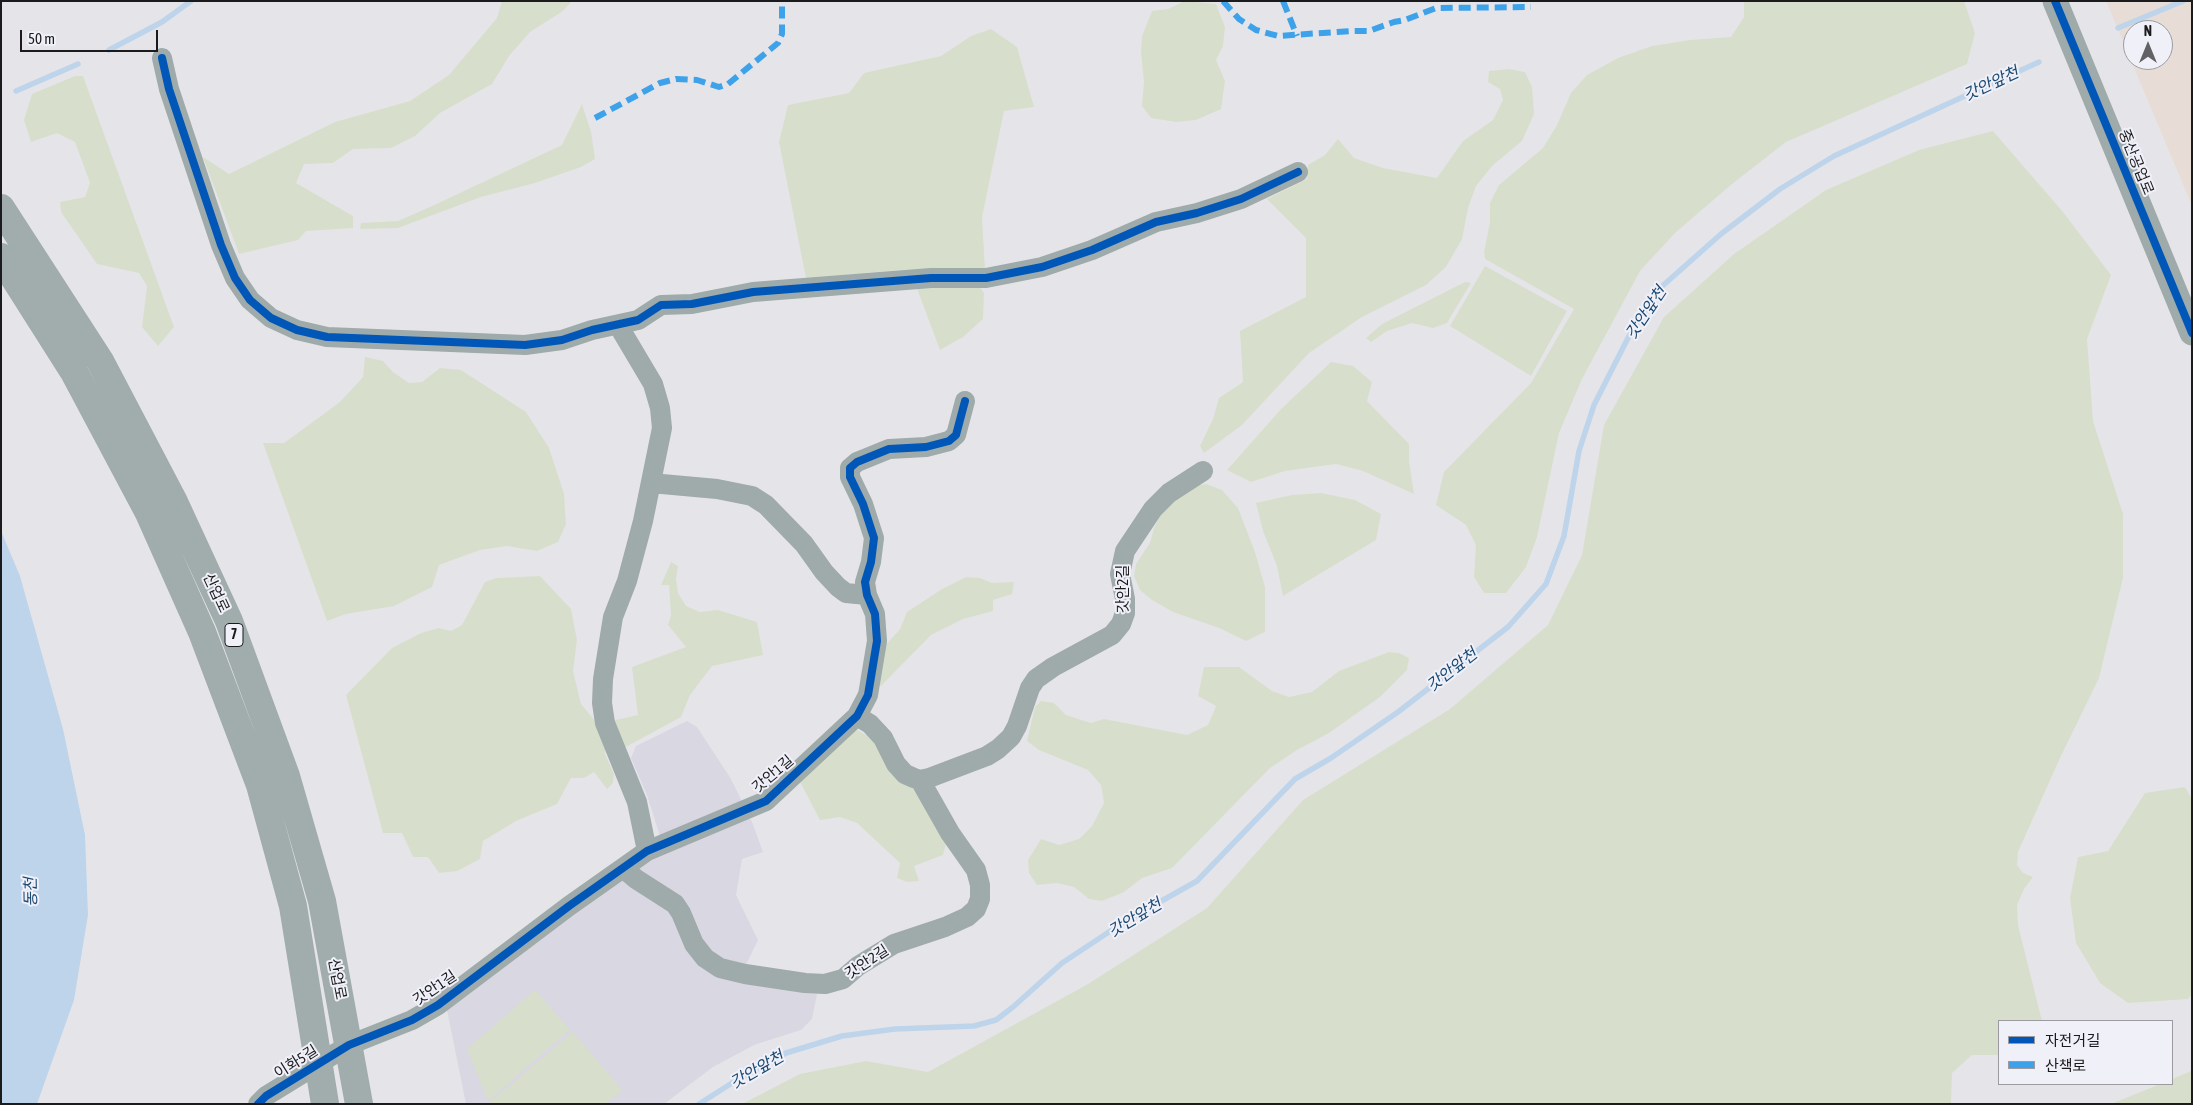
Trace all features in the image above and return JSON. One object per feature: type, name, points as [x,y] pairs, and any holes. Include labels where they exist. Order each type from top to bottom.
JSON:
[{"type":"main road","name":"산업로","points":[[1,208],[100,361],[174,502],[228,621],[286,776],[322,901],[359,1104]]},
{"type":"main road","name":"산업로","points":[[1,257],[74,372],[149,513],[202,632],[260,785],[293,906],[325,1104]]},
{"type":"street","name":"중산공업로","points":[[2054,1],[2192,333]]},
{"type":"street","points":[[162,58],[168,89],[221,245],[236,278],[250,300],[271,318],[297,330],[327,337],[525,345],[562,340],[638,320],[661,304],[692,304],[753,292],[931,278],[986,278],[1042,268],[1092,250],[1156,222],[1197,213],[1241,198],[1298,172]]},
{"type":"street","points":[[618,325],[650,378],[660,408],[662,428],[651,483],[627,581],[613,617],[608,642],[602,704],[605,724],[637,802],[647,851]]},
{"type":"street","name":"갓안1길","points":[[349,1045],[412,1020],[438,1005],[647,851],[766,801],[857,716],[868,695],[877,641],[875,614],[867,595],[865,582],[871,562],[874,538],[863,504],[850,476],[850,468],[857,462],[889,449],[926,447],[949,441],[956,435],[965,401]]},
{"type":"street","name":"갓안2길","points":[[920,780],[987,756],[998,749],[1011,737],[1017,726],[1030,688],[1036,679],[1053,667],[1112,635],[1121,624],[1125,613],[1126,599],[1120,574],[1125,551],[1153,509],[1169,493],[1203,471]]},
{"type":"street","points":[[651,483],[717,489],[752,496],[766,505],[804,544],[824,572],[846,594],[867,595]]},
{"type":"street","name":"갓안2길","points":[[623,868],[636,879],[675,904],[682,913],[694,944],[705,958],[720,968],[805,983],[824,984],[843,979],[858,966],[894,944],[945,927],[967,917],[976,909],[980,899],[980,885],[976,870],[950,833],[920,780],[905,774],[896,764],[882,738],[870,724],[857,716]]},
{"type":"street","name":"이화5길","points":[[258,1104],[266,1096],[349,1045]]},
{"type":"shaded area","points":[[2106,1],[2192,1],[2192,206],[2135,70],[2173,70],[2173,20],[2123,20],[2123,42]]},
{"type":"shaded area","points":[[687,721],[697,727],[731,779],[752,822],[763,852],[742,859],[736,895],[758,940],[740,977],[817,994],[812,1019],[801,1030],[754,1045],[713,1067],[664,1104],[466,1104],[447,1010],[637,866],[661,854],[659,833],[647,795],[631,758],[636,746]]},
{"type":"green space","points":[[502,1],[572,1],[563,11],[530,32],[509,56],[492,84],[440,113],[415,136],[391,148],[353,149],[333,163],[304,164],[296,183],[353,216],[353,228],[306,231],[298,240],[239,254],[203,157],[229,174],[335,122],[410,101],[449,75],[497,18]]},
{"type":"green space","points":[[1185,1],[1216,4],[1225,27],[1223,46],[1216,60],[1225,81],[1221,109],[1196,120],[1176,122],[1151,118],[1142,106],[1144,82],[1141,52],[1142,36],[1152,11],[1168,9]]},
{"type":"green space","points":[[1744,1],[1964,1],[1975,33],[1967,64],[1786,142],[1732,184],[1675,233],[1640,271],[1582,379],[1559,433],[1537,537],[1526,567],[1506,593],[1484,593],[1474,577],[1476,545],[1466,525],[1436,505],[1444,472],[1531,383],[1574,309],[1485,259],[1484,252],[1490,222],[1490,203],[1499,185],[1543,148],[1557,125],[1571,93],[1587,75],[1618,58],[1652,46],[1690,40],[1731,37],[1744,17]]},
{"type":"green space","points":[[991,29],[1017,47],[1034,107],[1004,111],[982,217],[985,269],[900,270],[806,278],[779,142],[788,105],[849,93],[864,73],[941,56],[971,36]]},
{"type":"green space","points":[[1509,69],[1525,72],[1532,87],[1534,114],[1522,141],[1493,165],[1476,186],[1468,208],[1462,239],[1446,267],[1426,285],[1362,317],[1309,353],[1242,425],[1204,453],[1200,446],[1213,419],[1219,398],[1243,382],[1240,331],[1306,297],[1306,238],[1267,199],[1307,179],[1308,165],[1325,155],[1338,139],[1354,158],[1383,168],[1437,178],[1463,141],[1493,120],[1503,100],[1500,89],[1488,82],[1489,71]]},
{"type":"green space","points":[[75,76],[83,76],[174,327],[158,346],[142,327],[147,286],[139,273],[97,264],[61,212],[60,202],[85,197],[90,183],[75,142],[57,133],[31,142],[24,120],[32,94]]},
{"type":"green space","points":[[582,104],[591,132],[595,159],[581,167],[535,183],[481,197],[398,228],[360,229],[361,223],[398,221],[562,145]]},
{"type":"green space","points":[[1993,131],[2063,212],[2111,275],[2087,339],[2093,421],[2123,514],[2123,578],[2099,678],[2060,758],[2018,852],[2017,865],[2023,873],[2033,877],[2024,889],[2017,905],[2018,925],[2042,1020],[1998,1020],[1998,1055],[1972,1055],[1952,1073],[1951,1104],[742,1104],[800,1074],[866,1061],[928,1072],[1088,984],[1207,908],[1303,800],[1450,709],[1548,625],[1582,555],[1604,425],[1664,317],[1734,254],[1826,190],[1919,150]]},
{"type":"green space","points":[[1485,266],[1567,311],[1531,376],[1450,326]]},
{"type":"green space","points":[[1465,282],[1471,283],[1447,323],[1433,328],[1412,323],[1387,331],[1371,342],[1366,338],[1382,324]]},
{"type":"green space","points":[[978,285],[984,293],[983,319],[963,337],[940,350],[916,286]]},
{"type":"green space","points":[[365,357],[383,361],[393,372],[409,383],[422,382],[440,368],[461,370],[526,412],[549,448],[564,494],[566,524],[558,542],[537,551],[507,546],[480,550],[439,565],[432,587],[394,606],[346,614],[327,621],[263,443],[284,443],[340,402],[363,377]]},
{"type":"green space","points":[[1331,362],[1353,366],[1372,382],[1367,401],[1409,444],[1409,461],[1414,494],[1363,471],[1336,464],[1285,471],[1251,482],[1227,470],[1281,409]]},
{"type":"green space","points":[[1206,484],[1222,490],[1238,508],[1255,552],[1265,587],[1265,632],[1246,641],[1219,628],[1173,612],[1152,600],[1140,590],[1134,576],[1136,564],[1150,543],[1154,528],[1163,509],[1192,486]]},
{"type":"green space","points":[[1321,493],[1355,500],[1381,514],[1376,540],[1283,596],[1277,566],[1263,531],[1256,503],[1292,495]]},
{"type":"green space","points":[[671,562],[678,566],[676,579],[678,593],[686,606],[700,612],[718,610],[757,622],[763,655],[712,666],[690,695],[681,717],[622,749],[611,721],[638,715],[632,667],[686,647],[668,625],[671,615],[669,585],[661,585]]},
{"type":"green space","points":[[540,576],[571,609],[577,640],[573,671],[581,704],[606,734],[605,754],[614,774],[613,783],[607,789],[594,772],[584,778],[571,778],[557,804],[516,821],[483,841],[480,859],[457,871],[439,873],[428,857],[413,857],[402,833],[383,833],[346,695],[392,648],[421,633],[439,628],[451,631],[462,625],[485,582],[496,578]]},
{"type":"green space","points":[[966,577],[980,578],[992,583],[1014,582],[1012,594],[993,600],[993,611],[963,619],[931,635],[881,686],[879,684],[884,647],[900,629],[907,612],[942,589]]},
{"type":"green space","points":[[1389,652],[1399,653],[1409,658],[1407,670],[1380,697],[1329,733],[1297,750],[1270,768],[1172,868],[1142,878],[1124,892],[1102,901],[1089,899],[1074,887],[1057,883],[1037,885],[1029,873],[1028,860],[1041,839],[1059,845],[1079,839],[1092,826],[1104,803],[1101,785],[1088,770],[1039,750],[1027,741],[1035,707],[1041,701],[1054,703],[1066,715],[1091,723],[1104,719],[1187,735],[1208,725],[1216,706],[1198,696],[1204,667],[1239,667],[1272,691],[1289,697],[1312,692],[1339,671]]},
{"type":"green space","points":[[857,730],[873,739],[911,784],[947,841],[943,855],[914,866],[919,881],[907,882],[897,878],[900,863],[857,823],[840,817],[820,820],[799,780],[848,733]]},
{"type":"green space","points":[[2185,787],[2192,799],[2192,994],[2188,999],[2128,1003],[2100,983],[2076,943],[2070,898],[2078,857],[2108,851],[2145,793]]},
{"type":"green space","points":[[535,990],[570,1030],[488,1101],[467,1049]]},
{"type":"green space","points":[[573,1032],[622,1090],[606,1104],[489,1103]]},
{"type":"green space","points":[[2192,1069],[2192,1104],[2111,1104],[2158,1085],[2173,1085],[2173,1079]]},
{"type":"water","name":"동천","points":[[1,531],[20,576],[63,729],[85,835],[88,915],[74,1000],[37,1104],[1,1104]]},
{"type":"waterway","points":[[109,50],[162,22],[191,1]]},
{"type":"waterway","name":"갓안앞천","points":[[2118,28],[2183,1]]},
{"type":"waterway","name":"갓안앞천","points":[[699,1104],[786,1053],[842,1036],[895,1029],[974,1026],[996,1020],[1062,963],[1124,922],[1197,881],[1295,779],[1331,758],[1398,712],[1508,627],[1546,584],[1564,536],[1579,451],[1594,405],[1629,336],[1659,289],[1721,234],[1780,189],[1834,156],[2039,62]]},
{"type":"waterway","points":[[16,91],[78,64]]},
{"type":"marked path","points":[[595,118],[660,83],[676,79],[697,80],[719,87],[728,84],[778,43],[782,34],[782,1]]},
{"type":"marked path","points":[[1223,1],[1239,19],[1256,30],[1278,36],[1369,31],[1436,8],[1531,7]]},
{"type":"marked path","points":[[1283,1],[1297,36]]},
{"type":"cycle path","points":[[2055,1],[2192,333]]},
{"type":"cycle path","points":[[162,58],[169,89],[221,245],[235,278],[250,300],[271,318],[297,330],[327,337],[525,345],[562,340],[592,330],[638,320],[661,305],[692,304],[753,292],[931,278],[986,278],[1042,267],[1092,250],[1156,222],[1197,213],[1241,199],[1298,172]]},
{"type":"cycle path","points":[[258,1104],[266,1096],[349,1045],[412,1020],[438,1005],[569,906],[647,851],[766,801],[857,716],[868,695],[877,641],[875,614],[867,595],[865,582],[871,562],[874,538],[863,504],[850,477],[850,468],[857,462],[889,449],[926,447],[949,441],[956,435],[965,401]]}]
